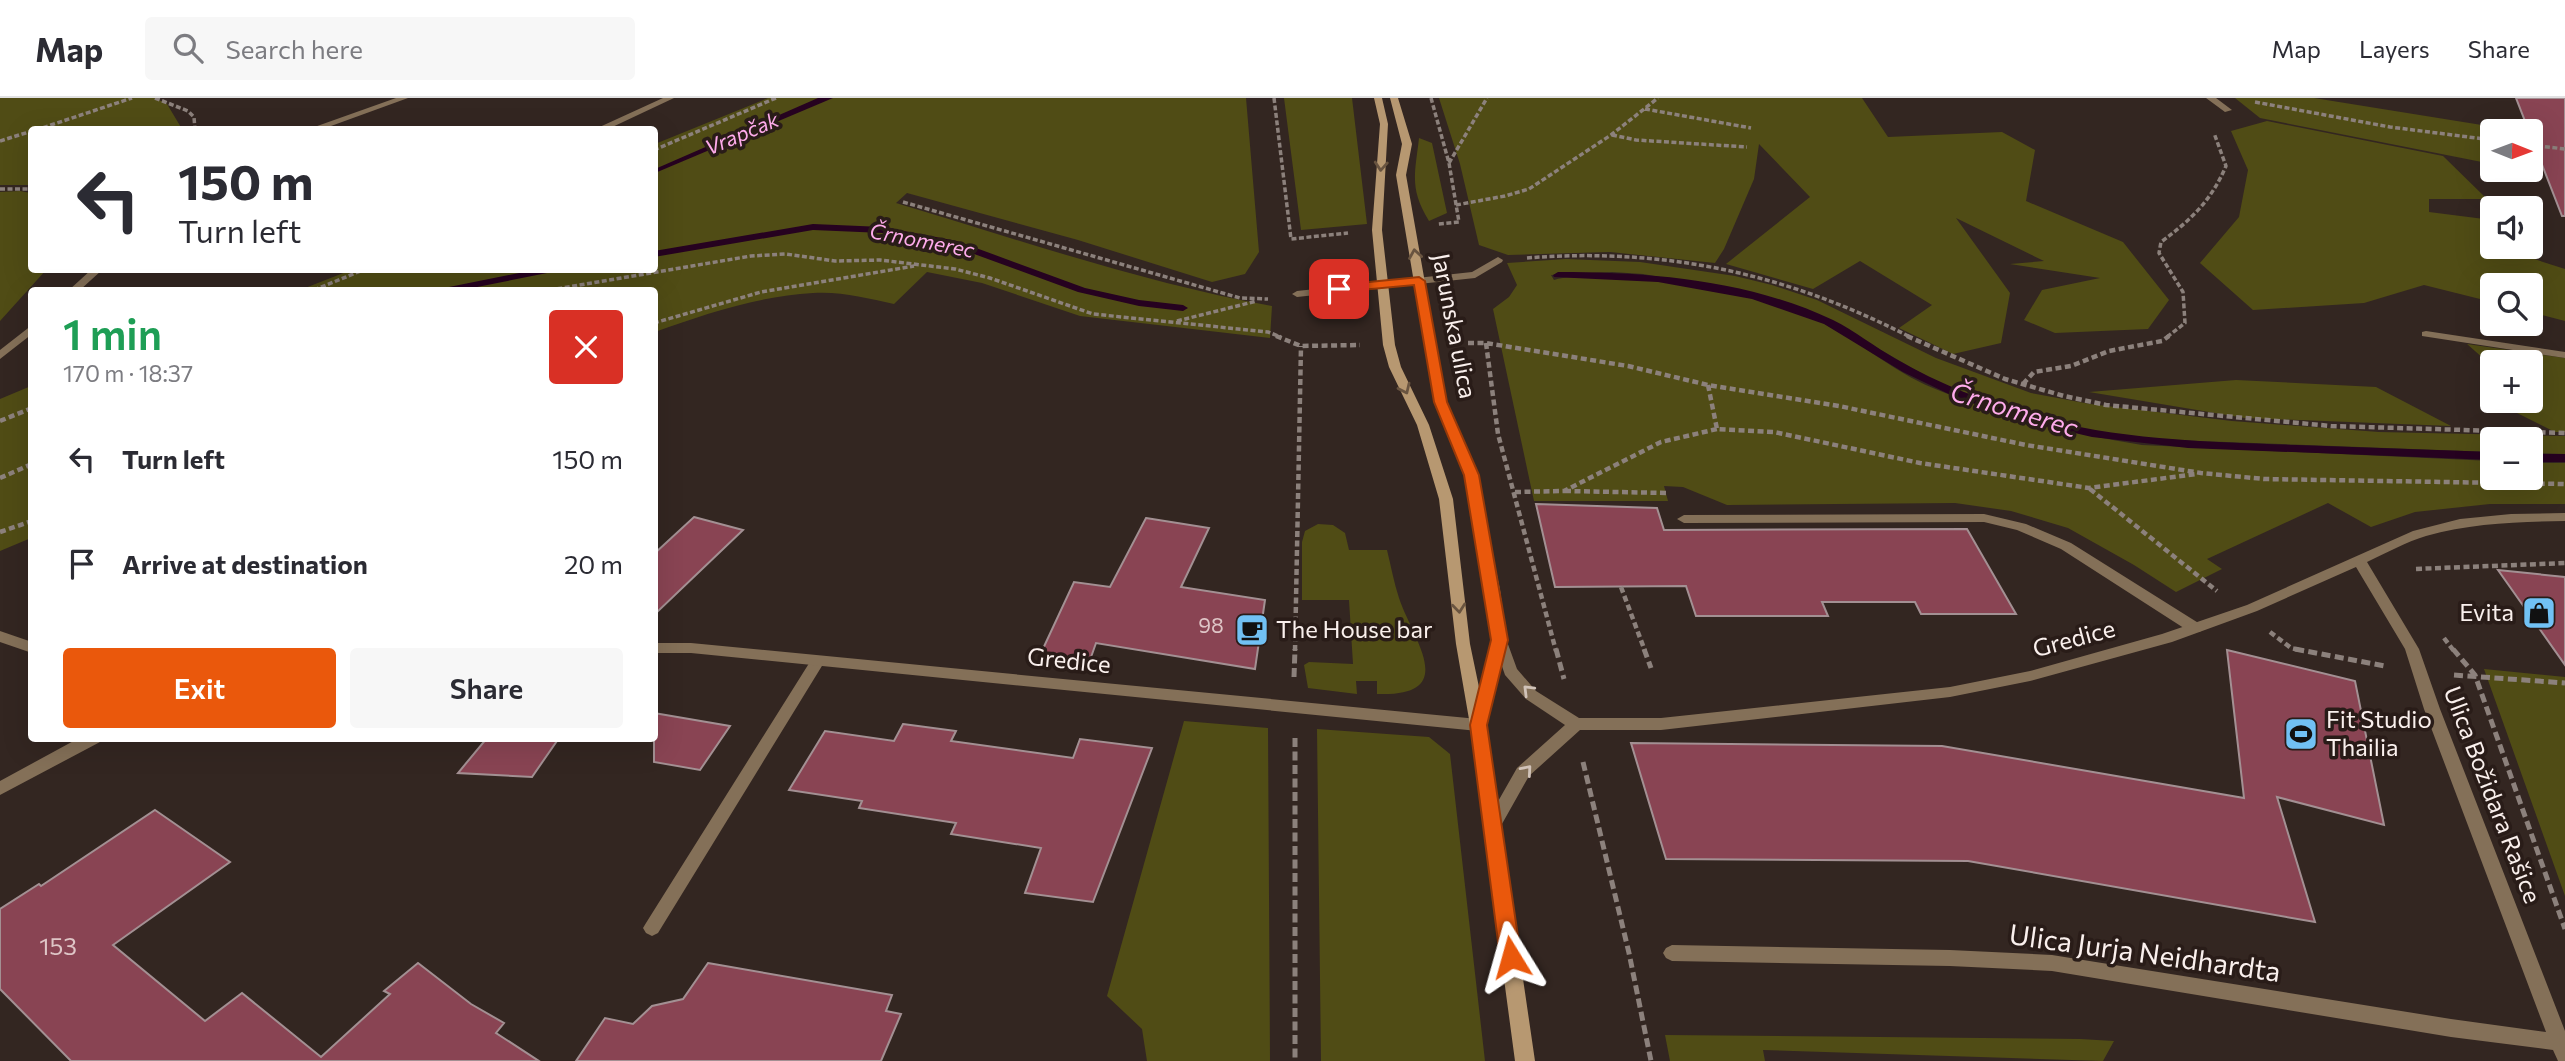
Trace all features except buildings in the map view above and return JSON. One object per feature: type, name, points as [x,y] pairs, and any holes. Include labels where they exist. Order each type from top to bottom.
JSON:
[{"type":"street","points":[[322,126],[404,98]]},
{"type":"street","points":[[606,126],[670,98]]},
{"type":"street","name":"Jarunska ulica","points":[[1378,98],[1384,124],[1377,230],[1388,345],[1395,367],[1423,425],[1446,499],[1463,643],[1478,725],[1525,1061]]},
{"type":"street","name":"Jarunska ulica","points":[[1394,98],[1407,144],[1401,175],[1440,402],[1471,475],[1500,640],[1478,725]]},
{"type":"street","points":[[2210,98],[2228,110]]},
{"type":"street","points":[[1297,294],[1475,275],[1498,260]]},
{"type":"street","points":[[78,287],[94,273]]},
{"type":"street","points":[[0,356],[28,332]]},
{"type":"street","points":[[2426,334],[2565,355]]},
{"type":"street","name":"Gredice","points":[[1576,724],[1661,724],[1950,692],[2093,660],[2195,628],[2252,608],[2418,534],[2460,523],[2565,517]]},
{"type":"street","points":[[1684,519],[1984,518],[2021,527],[2066,546],[2195,628]]},
{"type":"street","name":"Ulica Božidara Rašice","points":[[2358,559],[2412,649],[2432,709],[2563,1047]]},
{"type":"street","points":[[0,636],[28,646]]},
{"type":"street","points":[[1492,826],[1523,772],[1576,724],[1531,695],[1510,670],[1500,640]]},
{"type":"street","name":"Gredice","points":[[658,648],[691,648],[1478,725]]},
{"type":"street","points":[[652,928],[818,661]]},
{"type":"street","points":[[0,789],[86,742]]},
{"type":"street","name":"Ulica Jurja Neidhardta","points":[[1672,953],[1950,958],[2052,963],[2563,1047]]},
{"type":"path","points":[[46,126],[132,98]]},
{"type":"path","points":[[155,98],[188,111],[194,117],[195,126]]},
{"type":"path","points":[[658,148],[776,98]]},
{"type":"path","points":[[1269,98],[1274,98],[1291,239],[1351,232]]},
{"type":"path","points":[[1431,98],[1449,163],[1459,222],[1438,224]]},
{"type":"path","points":[[1449,163],[1487,98]]},
{"type":"path","points":[[1456,205],[1526,191],[1611,135],[1658,98]]},
{"type":"path","points":[[2250,100],[2390,127],[2480,138]]},
{"type":"path","points":[[1644,109],[1751,128]]},
{"type":"path","points":[[2023,384],[2034,372],[2071,366],[2109,351],[2162,341],[2185,323],[2183,292],[2159,253],[2161,242],[2205,209],[2220,181],[2226,166],[2214,139],[2214,128],[2228,110]]},
{"type":"path","points":[[0,141],[28,132]]},
{"type":"path","points":[[1611,135],[1636,140],[1746,147]]},
{"type":"path","points":[[2543,146],[2565,149]]},
{"type":"path","points":[[0,189],[28,188]]},
{"type":"path","points":[[904,202],[1240,298],[1261,300]]},
{"type":"path","points":[[658,272],[751,256],[786,254],[835,261],[880,260],[990,278],[1093,314],[1268,332],[1301,346],[1367,345]]},
{"type":"path","points":[[1498,260],[1542,256],[1612,256],[1724,269],[1786,284],[1834,300],[1962,362],[2081,401],[2241,419],[2377,430],[2565,433]]},
{"type":"path","points":[[658,322],[761,292],[922,265]]},
{"type":"path","points":[[321,287],[356,273]]},
{"type":"path","points":[[568,287],[650,273]]},
{"type":"path","points":[[1174,321],[1297,294]]},
{"type":"path","points":[[1468,343],[1486,343],[1628,366],[1708,385],[1839,406],[2026,445],[2201,473],[2264,479],[2565,484]]},
{"type":"path","points":[[1486,343],[1498,434],[1565,683]]},
{"type":"path","points":[[1294,687],[1301,346]]},
{"type":"path","points":[[1708,385],[1717,429]]},
{"type":"path","points":[[0,421],[28,410]]},
{"type":"path","points":[[1564,491],[1661,442],[1717,429],[1774,432],[1920,463],[2089,488],[2201,473]]},
{"type":"path","points":[[0,478],[28,466]]},
{"type":"path","points":[[2089,488],[2221,593]]},
{"type":"path","points":[[1514,492],[1674,494],[1684,519]]},
{"type":"path","points":[[0,532],[28,522]]},
{"type":"path","points":[[2410,570],[2443,566],[2565,563]]},
{"type":"path","points":[[1621,587],[1651,668]]},
{"type":"path","points":[[2261,626],[2291,648],[2394,667]]},
{"type":"path","points":[[2435,628],[2475,675],[2565,929]]},
{"type":"path","points":[[2449,675],[2565,683]]},
{"type":"path","points":[[1295,733],[1295,1061]]},
{"type":"path","points":[[1581,756],[1629,953],[1651,1061]]},
{"type":"shaded area","points":[[0,98],[155,98],[167,104],[180,126],[28,126],[28,185],[0,185]]},
{"type":"shaded area","points":[[768,98],[1246,98],[1259,252],[1245,274],[1212,282],[1078,240],[907,193],[896,203],[1129,273],[1272,306],[1270,338],[1080,316],[982,283],[927,272],[894,304],[833,293],[793,295],[732,307],[658,331],[658,287],[308,287],[343,273],[658,273],[658,143]]},
{"type":"shaded area","points":[[1284,98],[1352,98],[1367,224],[1301,230]]},
{"type":"shaded area","points":[[1439,98],[1862,98],[1888,137],[2002,132],[2035,150],[2026,201],[2123,242],[2169,300],[2148,329],[2055,333],[2024,320],[2042,290],[2100,278],[2010,264],[2044,261],[1956,218],[2010,293],[2001,343],[1953,354],[1899,328],[1932,305],[1860,261],[1813,289],[1726,264],[1810,197],[1759,144],[1754,179],[1724,249],[1715,263],[1610,252],[1508,255],[1479,245],[1460,164]]},
{"type":"shaded area","points":[[2235,98],[2314,98],[2480,125],[2480,162],[2260,118]]},
{"type":"shaded area","points":[[2267,121],[2443,156],[2484,196],[2480,196],[2480,199],[2429,199],[2429,212],[2480,218],[2480,259],[2534,259],[2565,269],[2565,321],[2543,315],[2543,273],[2480,273],[2480,299],[2424,285],[2364,303],[2253,310],[2200,263],[2239,217],[2248,170],[2231,131]]},
{"type":"shaded area","points":[[1419,138],[1432,143],[1447,213],[1429,221],[1416,190]]},
{"type":"shaded area","points":[[0,192],[28,192],[28,273],[43,273],[0,321]]},
{"type":"shaded area","points":[[1566,259],[1640,262],[1735,276],[1817,300],[1936,358],[2031,393],[2090,404],[2232,421],[2379,432],[2480,434],[2480,452],[2140,438],[2087,430],[2030,415],[1938,383],[1824,317],[1792,305],[1746,292],[1643,274],[1612,272],[1551,275],[1554,280],[1646,280],[1707,288],[1767,302],[1819,321],[1903,373],[1958,398],[2062,430],[2115,441],[2142,445],[2480,460],[2480,490],[2543,490],[2543,463],[2565,463],[2565,504],[2490,504],[2415,512],[2371,527],[2328,503],[2207,559],[2222,569],[2176,592],[2068,528],[2011,511],[1955,503],[1727,505],[1683,487],[1664,486],[1668,501],[1534,501],[1493,309],[1509,297],[1517,285],[1507,263]]},
{"type":"shaded area","points":[[2467,344],[2509,350],[2480,350],[2480,355]]},
{"type":"shaded area","points":[[2543,355],[2565,358],[2565,432],[2555,432],[2517,413],[2543,413]]},
{"type":"shaded area","points":[[2236,380],[2376,387],[2451,426],[2245,418],[2089,392]]},
{"type":"shaded area","points":[[28,387],[28,539],[0,551],[0,399]]},
{"type":"shaded area","points":[[2543,436],[2565,436],[2565,454],[2543,453]]},
{"type":"shaded area","points":[[1318,524],[1333,525],[1345,533],[1349,550],[1387,550],[1399,598],[1425,663],[1425,676],[1418,686],[1403,692],[1377,694],[1377,681],[1356,681],[1357,694],[1308,688],[1304,665],[1309,662],[1353,664],[1349,600],[1302,600],[1302,542],[1305,531]]},
{"type":"shaded area","points":[[2484,669],[2565,677],[2565,896]]},
{"type":"shaded area","points":[[1184,721],[1268,728],[1270,1061],[1147,1061],[1142,1029],[1107,996]]},
{"type":"shaded area","points":[[1317,729],[1429,737],[1450,754],[1485,1061],[1321,1061]]},
{"type":"shaded area","points":[[1665,1035],[2114,1041],[2103,1061],[1763,1050],[1765,1061],[1670,1061]]},
{"type":"water","name":"Vrapčak","points":[[818,98],[833,98],[658,172],[658,168]]},
{"type":"waterway","name":"Črnomerec","points":[[658,253],[813,227],[883,230],[957,244],[1082,290],[1139,303],[1183,308]]},
{"type":"waterway","name":"Črnomerec","points":[[464,287],[532,273]]},
{"type":"waterway","name":"Črnomerec","points":[[1558,275],[1691,283],[1787,306],[1828,322],[1907,370],[1958,393],[2028,418],[2092,433],[2188,444],[2480,456]]},
{"type":"waterway","name":"Črnomerec","points":[[2543,458],[2565,458]]},
{"type":"place","name":"Evita","points":[[2539,613]]},
{"type":"place","name":"The House bar","points":[[1252,630]]},
{"type":"place","name":"Fit Studio Thailia","points":[[2301,734]]},
{"type":"route","points":[[1339,289],[1419,281],[1440,402],[1471,475],[1500,640],[1478,725],[1511,957]]}]
